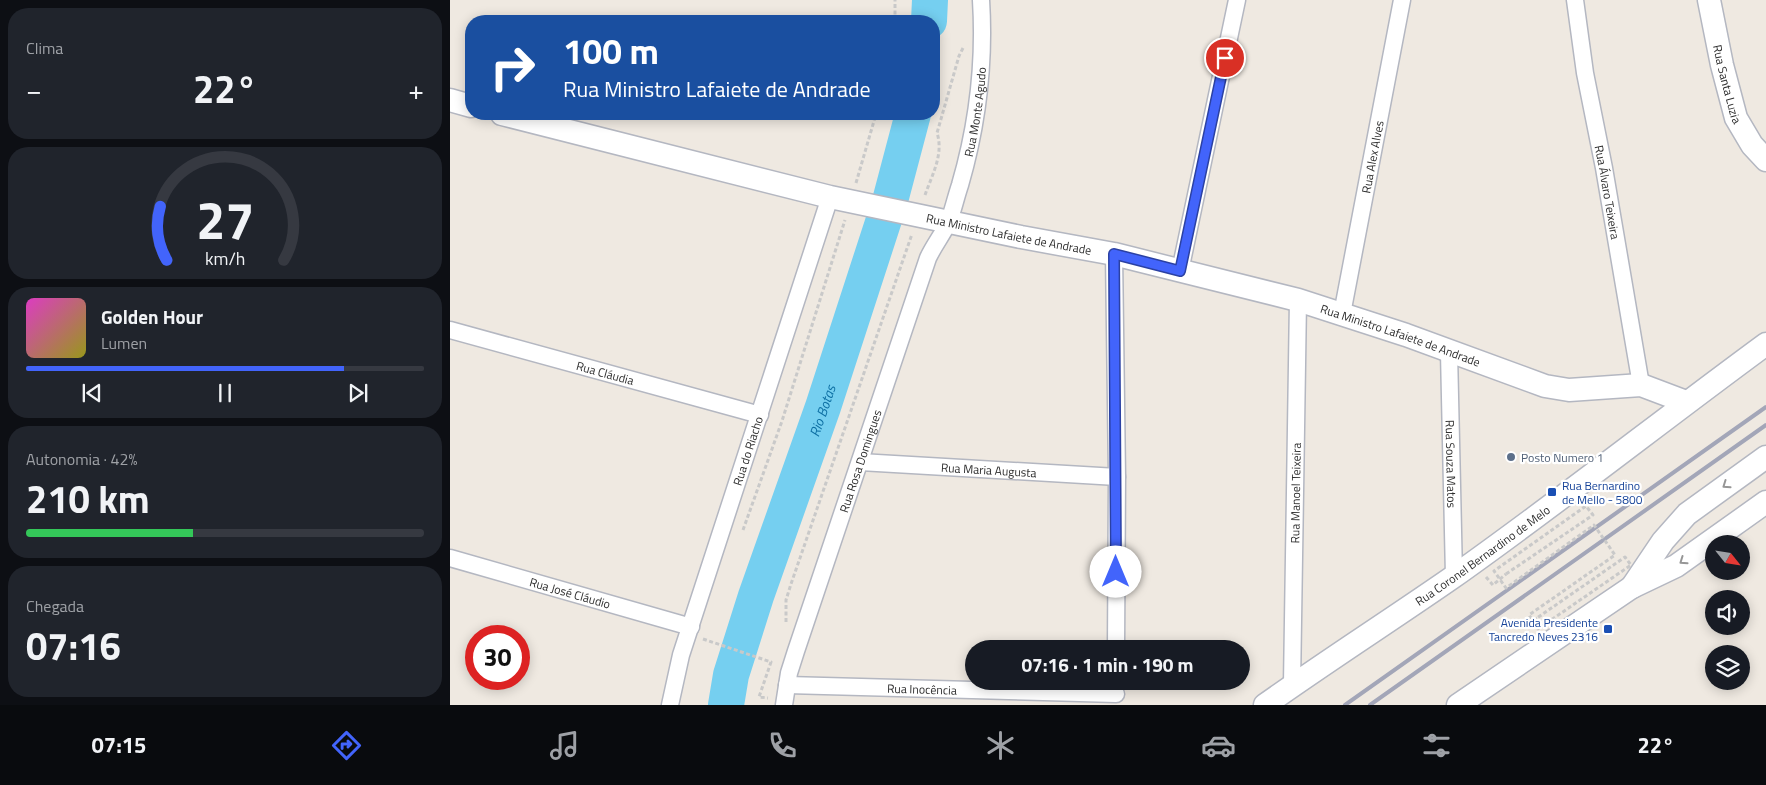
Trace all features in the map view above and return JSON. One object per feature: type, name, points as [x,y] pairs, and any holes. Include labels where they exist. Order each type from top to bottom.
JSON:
[{"type":"main road","name":"Rua Santa Luzia","points":[[1709,0],[1722,65],[1736,118],[1752,145],[1766,160]]},
{"type":"main road","points":[[450,100],[465,104]]},
{"type":"main road","name":"Rua Ministro Lafaiete de Andrade","points":[[526,120],[830,197],[1114,254],[1298,300],[1406,335],[1545,386],[1569,390],[1641,385],[1686,402]]},
{"type":"main road","name":"Rua Coronel Bernardino de Melo","points":[[1265,705],[1454,576],[1645,436],[1686,402],[1766,344]]},
{"type":"main road","points":[[1632,587],[1663,541],[1687,514],[1766,457]]},
{"type":"main road","points":[[1458,705],[1632,587],[1676,566],[1766,502]]},
{"type":"street","name":"Rua Monte Agudo","points":[[948,222],[969,155],[978,108],[984,37],[981,0]]},
{"type":"street","points":[[1180,271],[1237,0]]},
{"type":"street","name":"Rua Alex Alves","points":[[1342,314],[1402,0]]},
{"type":"street","name":"Rua Álvaro Teixeira","points":[[1574,0],[1585,73],[1604,168],[1641,385]]},
{"type":"street","name":"Rua do Riacho","points":[[670,705],[678,666],[830,197]]},
{"type":"street","name":"Rua Rosa Domingues","points":[[784,705],[796,651],[928,258],[948,222]]},
{"type":"street","points":[[1114,254],[1117,477],[1116,640]]},
{"type":"street","name":"Rua Manoel Teixeira","points":[[1292,685],[1298,300]]},
{"type":"street","name":"Rua Cláudia","points":[[450,330],[760,415]]},
{"type":"street","name":"Rua Souza Matos","points":[[1449,352],[1454,576]]},
{"type":"street","name":"Rua Maria Augusta","points":[[860,462],[1117,477]]},
{"type":"street","name":"Rua José Cláudio","points":[[450,558],[691,627]]},
{"type":"street","name":"Rua Inocência","points":[[787,685],[1116,694]]},
{"type":"path","points":[[895,0],[895,15]]},
{"type":"path","points":[[786,627],[786,600],[915,215],[940,152],[937,133],[959,56],[967,41]]},
{"type":"path","points":[[1493,584],[1506,574],[1592,514],[1586,506],[1494,570],[1506,588],[1594,525],[1615,555],[1528,615],[1538,629],[1631,565],[1625,557],[1532,620]]},
{"type":"path","points":[[712,642],[766,660]]},
{"type":"path","points":[[769,705],[770,692]]},
{"type":"waterway","name":"Rio Botas","points":[[929,15],[930,0]]},
{"type":"waterway","name":"Rio Botas","points":[[726,705],[731,675],[756,596],[823,407],[890,201],[911,120]]},
{"type":"railway","points":[[1345,705],[1766,407]]},
{"type":"railway","points":[[1370,705],[1766,425]]},
{"type":"place","name":"Posto Numero 1","points":[[1511,457]]},
{"type":"place","name":"Rua Bernardino de Mello - 5800","points":[[1552,492]]},
{"type":"place","name":"Avenida Presidente Tancredo Neves 2316","points":[[1608,629]]},
{"type":"route","points":[[1116,572],[1117,477],[1114,254],[1180,271],[1225,58]]}]
